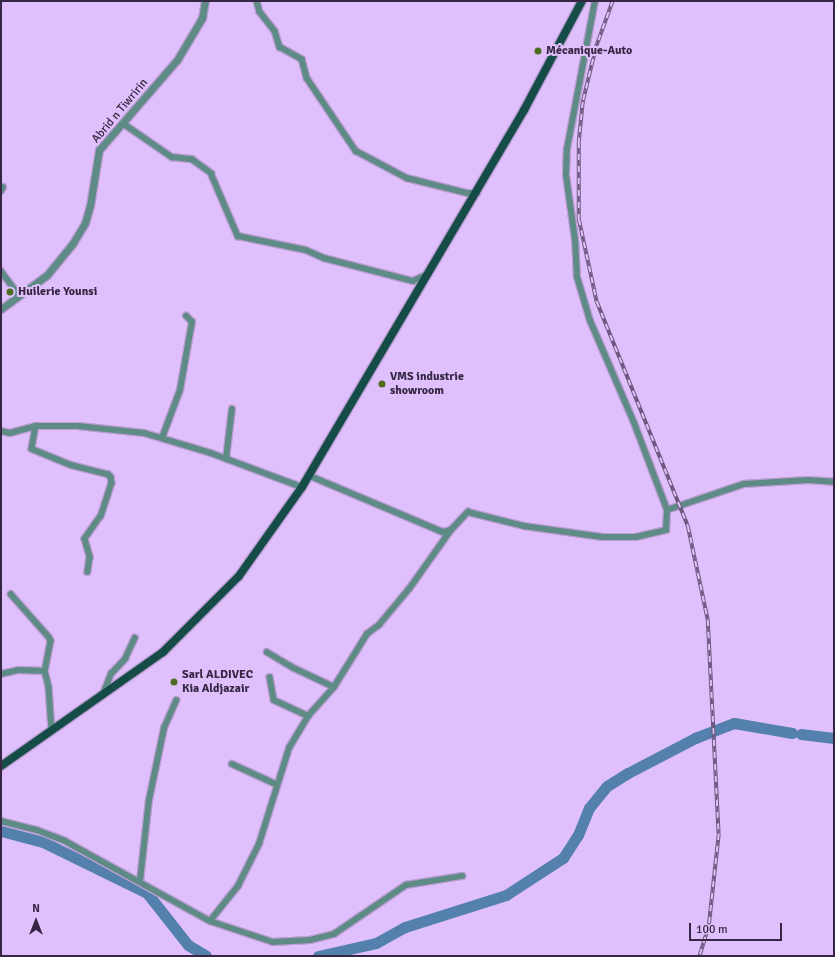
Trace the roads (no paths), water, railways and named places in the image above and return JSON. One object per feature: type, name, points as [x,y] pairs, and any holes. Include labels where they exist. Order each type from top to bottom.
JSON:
[{"type":"main road","points":[[1,766],[164,652],[239,576],[302,487],[477,192],[524,110],[582,1]]},
{"type":"street","name":"Abrid n Tiwririn","points":[[1,309],[47,275],[85,223],[99,150],[125,122],[177,60],[202,18],[204,1]]},
{"type":"street","points":[[257,1],[260,12],[275,31],[280,47],[302,59],[307,78],[356,152],[407,178],[467,193],[477,192]]},
{"type":"street","points":[[210,921],[238,886],[259,844],[276,784],[289,748],[308,716],[334,687],[367,634],[379,625],[408,589],[451,530],[468,512],[568,534],[636,537],[666,530],[666,510],[634,423],[590,321],[577,278],[576,240],[566,175],[566,149],[596,1]]},
{"type":"street","points":[[125,122],[127,126],[172,157],[192,159],[210,174],[238,236],[306,250],[324,258],[413,281],[427,275]]},
{"type":"street","points":[[1,271],[20,295]]},
{"type":"street","points":[[162,438],[180,390],[192,322],[186,316]]},
{"type":"street","points":[[226,459],[232,409]]},
{"type":"street","points":[[36,426],[32,449],[71,465],[108,474],[111,477],[112,483],[101,516],[86,539],[90,557],[88,572]]},
{"type":"street","points":[[1,432],[10,433],[36,426],[111,429],[162,438],[226,459],[302,487]]},
{"type":"street","points":[[308,476],[427,527],[443,532],[451,530]]},
{"type":"street","points":[[666,510],[744,484],[808,480],[834,482]]},
{"type":"street","points":[[11,594],[49,637],[50,642],[45,671],[49,686],[52,731]]},
{"type":"street","points":[[102,696],[111,674],[125,659],[135,638]]},
{"type":"street","points":[[267,652],[294,668],[334,687]]},
{"type":"street","points":[[1,674],[18,670],[45,671]]},
{"type":"street","points":[[270,677],[274,700],[308,716]]},
{"type":"street","points":[[140,881],[149,800],[164,728],[176,701]]},
{"type":"street","points":[[232,764],[276,784]]},
{"type":"street","points":[[1,821],[37,830],[66,841],[210,921],[273,942],[310,940],[334,934],[406,885],[462,876]]},
{"type":"waterway","points":[[318,956],[376,943],[405,927],[506,895],[563,858],[578,835],[589,808],[607,786],[628,773],[695,738],[734,723],[792,733]]},
{"type":"waterway","points":[[801,734],[834,738]]},
{"type":"waterway","points":[[1,831],[43,842],[147,893],[188,945],[206,956]]},
{"type":"railway","points":[[613,1],[596,48],[583,102],[579,142],[579,219],[597,302],[688,526],[708,620],[719,834],[709,926],[700,956]]},
{"type":"place","name":"Mécanique-Auto","points":[[538,51]]},
{"type":"place","name":"Huilerie Younsi","points":[[10,292]]},
{"type":"place","name":"VMS industrie showroom","points":[[382,384]]},
{"type":"place","name":"Sarl ALDIVEC Kia Aldjazair","points":[[174,682]]}]
